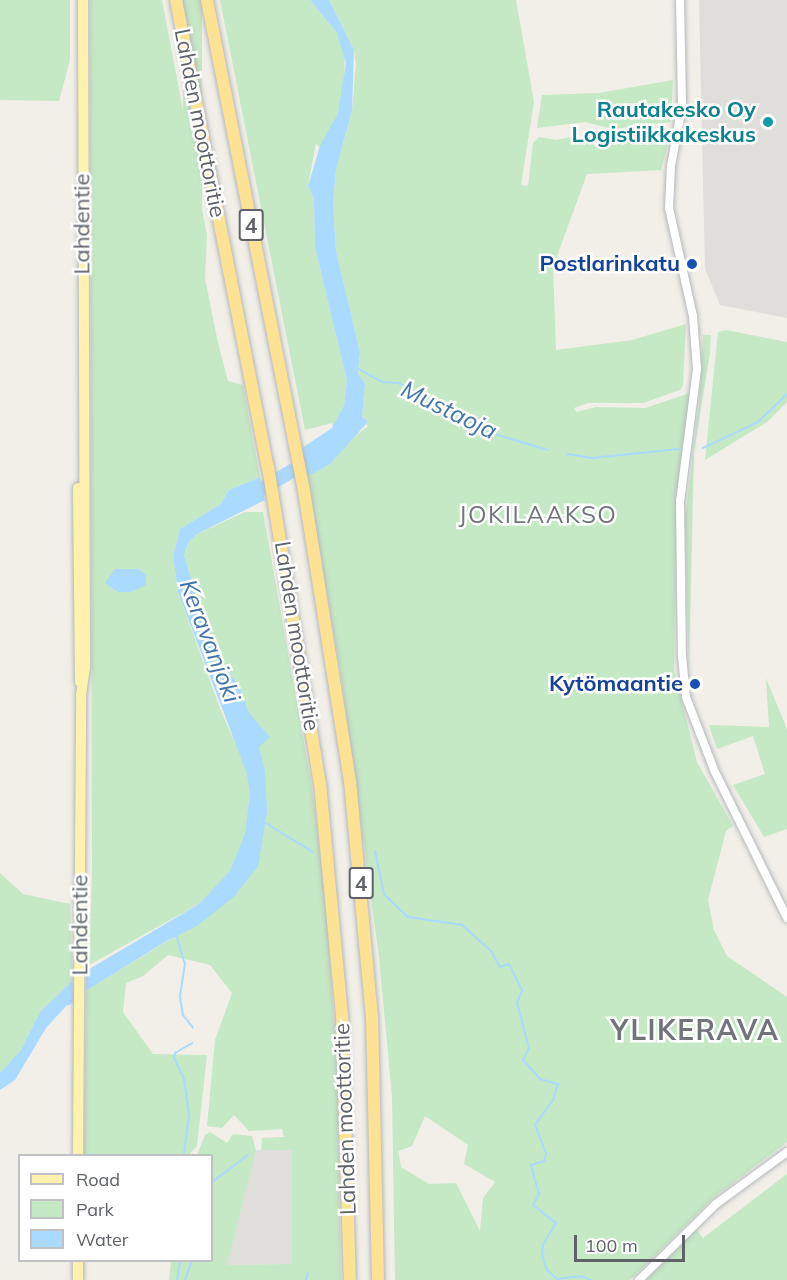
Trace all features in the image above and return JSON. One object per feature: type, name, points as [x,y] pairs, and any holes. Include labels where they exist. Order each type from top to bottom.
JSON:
[{"type":"highway","name":"Lahden moottoritie","points":[[176,0],[275,504],[320,783],[342,1017],[350,1280]]},
{"type":"highway","name":"Lahden moottoritie","points":[[207,0],[297,450],[360,871],[377,1130],[378,1280]]},
{"type":"main road","name":"Lahdentie","points":[[78,1154],[81,695],[78,668],[77,528],[82,449],[83,0]]},
{"type":"main road","points":[[78,1262],[78,1280]]},
{"type":"street","points":[[680,0],[682,96],[669,208],[693,316],[697,369],[680,501],[682,656],[686,697],[715,772],[787,918]]},
{"type":"street","points":[[639,1280],[716,1204],[787,1152]]},
{"type":"shaded area","points":[[699,0],[787,0],[787,318],[720,305],[705,269]]},
{"type":"shaded area","points":[[254,1150],[292,1150],[292,1264],[226,1265]]},
{"type":"green space","points":[[0,0],[70,0],[70,60],[59,101],[0,100]]},
{"type":"green space","points":[[90,0],[162,0],[207,235],[205,278],[218,343],[228,381],[243,385],[260,477],[229,490],[221,504],[180,529],[173,556],[178,592],[221,711],[255,788],[241,866],[199,904],[89,965],[92,870]]},
{"type":"green space","points":[[183,0],[202,0],[202,211],[183,211]]},
{"type":"green space","points":[[220,0],[310,0],[337,33],[345,52],[344,87],[338,113],[320,148],[316,143],[308,186],[314,198],[315,247],[347,381],[344,405],[333,427],[332,423],[305,430]]},
{"type":"green space","points":[[329,0],[516,0],[534,102],[521,185],[528,186],[533,143],[539,137],[556,140],[575,136],[596,146],[659,139],[668,143],[661,170],[587,174],[553,267],[556,350],[632,340],[686,324],[683,385],[680,390],[643,403],[588,403],[574,408],[576,412],[596,407],[645,408],[690,393],[677,497],[674,670],[697,762],[733,826],[726,831],[708,900],[714,930],[727,956],[787,997],[787,1142],[713,1198],[630,1280],[395,1280],[392,1097],[379,957],[341,675],[307,475],[368,426],[362,416],[365,384],[358,373],[360,352],[336,251],[333,203],[336,170],[352,111],[356,64],[354,50]],"holes":[[[425,1116],[468,1145],[464,1164],[495,1182],[483,1198],[480,1231],[456,1183],[429,1184],[401,1167],[398,1151],[412,1146]]]},
{"type":"green space","points":[[673,80],[671,122],[613,129],[585,122],[537,128],[542,95],[599,93]]},
{"type":"green space","points":[[726,330],[787,342],[787,402],[767,422],[705,460],[718,332]]},
{"type":"green space","points":[[703,335],[711,335],[694,452],[689,670],[685,520],[699,403]]},
{"type":"green space","points":[[245,512],[263,512],[313,793],[326,907],[337,1062],[341,1280],[169,1280],[171,1262],[213,1262],[213,1154],[197,1154],[205,1135],[210,1132],[227,1143],[233,1134],[252,1136],[256,1150],[227,1265],[292,1264],[292,1150],[261,1150],[262,1138],[284,1137],[282,1129],[249,1131],[234,1115],[222,1128],[207,1126],[215,1040],[232,993],[210,965],[168,955],[143,976],[126,983],[123,1012],[153,1054],[207,1055],[197,1146],[190,1154],[84,1154],[86,991],[177,935],[240,887],[259,744],[239,685],[213,652],[184,555],[188,543],[197,534]]},
{"type":"green space","points":[[766,678],[787,729],[787,829],[764,837],[733,785],[765,774],[753,736],[717,749],[709,725],[769,727]]},
{"type":"green space","points":[[0,873],[23,894],[70,904],[73,980],[40,1012],[21,1050],[0,1073]]},
{"type":"green space","points":[[787,1174],[787,1280],[646,1280],[696,1229],[703,1238]]},
{"type":"water","points":[[310,0],[329,0],[354,50],[352,111],[336,170],[333,203],[336,251],[360,352],[358,373],[365,384],[362,417],[368,422],[330,464],[307,477],[302,448],[332,428],[344,405],[347,381],[315,247],[314,198],[308,186],[320,146],[338,113],[346,63],[337,33]]},
{"type":"water","points":[[260,477],[265,500],[197,534],[188,543],[184,555],[213,652],[239,685],[249,713],[270,737],[259,747],[265,771],[267,812],[258,866],[234,897],[197,926],[168,940],[86,991],[86,971],[199,904],[230,871],[245,834],[250,794],[247,774],[178,592],[173,556],[180,529],[221,504],[229,490]]},
{"type":"water","points":[[115,569],[138,569],[146,575],[146,585],[131,592],[118,592],[105,583]]},
{"type":"water","points":[[73,980],[74,1003],[66,1006],[46,1028],[15,1080],[0,1090],[0,1073],[21,1050],[40,1012]]},
{"type":"waterway","name":"Mustaoja","points":[[357,368],[382,382],[399,383],[494,434],[548,450]]},
{"type":"waterway","points":[[703,448],[758,422],[787,394]]},
{"type":"waterway","name":"Mustaoja","points":[[567,454],[592,458],[679,449]]},
{"type":"waterway","name":"Keravanjoki","points":[[247,498],[310,460]]},
{"type":"waterway","points":[[264,822],[313,852]]},
{"type":"waterway","points":[[375,851],[384,894],[408,917],[462,925],[491,951],[500,967],[509,964],[522,991],[517,1003],[529,1048],[523,1060],[540,1079],[558,1084],[553,1100],[535,1125],[546,1154],[544,1161],[531,1165],[539,1194],[533,1205],[556,1223],[543,1245],[542,1255],[547,1270],[557,1279],[580,1276],[591,1280]]},
{"type":"waterway","points":[[176,935],[185,964],[180,997],[183,1015],[193,1028]]},
{"type":"waterway","points":[[184,1154],[189,1114],[184,1079],[174,1058],[175,1053],[192,1043]]},
{"type":"waterway","points":[[213,1181],[248,1155]]},
{"type":"waterway","points":[[177,1280],[180,1262]]},
{"type":"waterway","points":[[185,1280],[191,1262]]},
{"type":"waterway","points":[[306,1280],[308,1273]]},
{"type":"place","name":"Rautakesko Oy Logistiikkakeskus","points":[[768,122]]},
{"type":"place","name":"Postlarinkatu","points":[[692,264]]},
{"type":"place","name":"Kytömaantie","points":[[695,684]]},
{"type":"district","name":"JOKILAAKSO","points":[[538,515]]},
{"type":"district","name":"YLIKERAVA","points":[[695,1030]]}]
